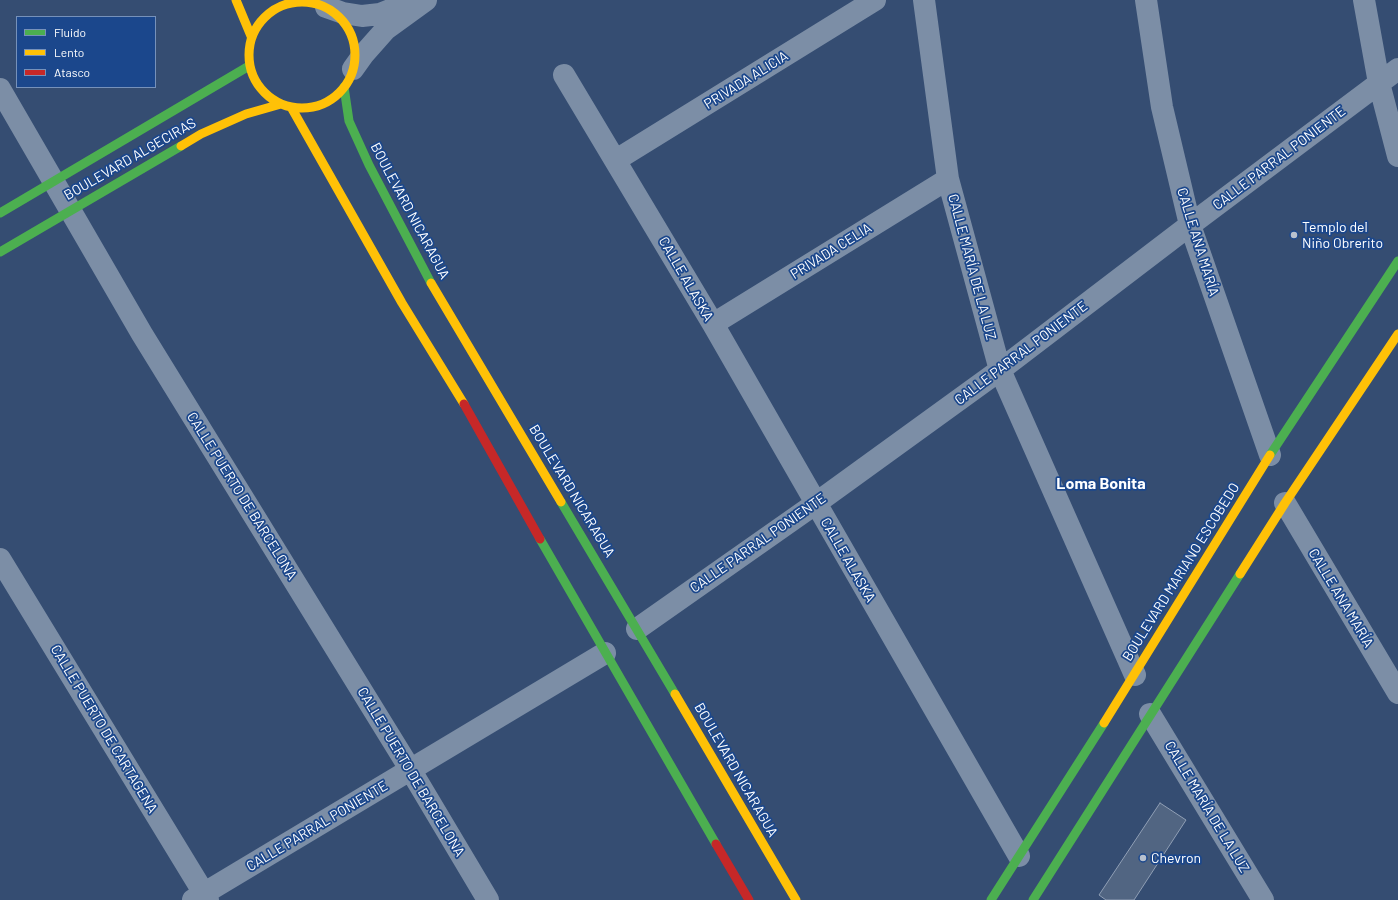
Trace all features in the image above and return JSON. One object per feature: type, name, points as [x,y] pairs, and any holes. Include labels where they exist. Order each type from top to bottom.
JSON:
[{"type":"street","points":[[236,0],[251,36]]},
{"type":"street","points":[[415,0],[380,14],[362,16],[343,14],[311,2],[294,1],[280,5],[268,13],[258,23],[251,36],[248,51],[249,66],[256,82],[263,91],[281,104],[291,107],[303,108],[326,102],[349,78],[363,55],[386,29],[426,0]]},
{"type":"street","name":"PRIVADA ALICIA","points":[[616,160],[875,0]]},
{"type":"street","name":"CALLE MARÍA DE LA LUZ","points":[[924,0],[948,179],[1000,370],[1134,674]]},
{"type":"street","name":"CALLE ANA MARÍA","points":[[1146,0],[1162,107],[1190,224],[1270,455]]},
{"type":"street","points":[[1364,0],[1379,84],[1398,156]]},
{"type":"street","points":[[326,7],[338,15],[347,26],[353,40],[355,54],[349,78]]},
{"type":"street","name":"BOULEVARD ALGECIRAS","points":[[0,213],[249,66]]},
{"type":"street","name":"CALLE PARRAL PONIENTE","points":[[637,629],[815,504],[1000,370],[1190,224],[1398,69]]},
{"type":"street","name":"CALLE ALASKA","points":[[564,75],[713,324],[815,504],[1019,856]]},
{"type":"street","name":"BOULEVARD NICARAGUA","points":[[349,78],[345,101],[349,121],[369,165],[429,280],[637,629],[796,900]]},
{"type":"street","name":"CALLE PUERTO DE BARCELONA","points":[[0,89],[142,334],[410,769],[488,900]]},
{"type":"street","name":"BOULEVARD ALGECIRAS","points":[[0,252],[201,134],[246,114],[281,104]]},
{"type":"street","points":[[291,107],[398,296],[462,400],[605,653],[749,900]]},
{"type":"street","name":"PRIVADA CELIA","points":[[713,324],[948,179]]},
{"type":"street","name":"BOULEVARD MARIANO ESCOBEDO","points":[[991,900],[1270,455],[1398,261]]},
{"type":"street","points":[[1035,899],[1150,714],[1285,502],[1398,334]]},
{"type":"street","name":"CALLE ANA MARÍA","points":[[1285,502],[1398,692]]},
{"type":"street","name":"CALLE PUERTO DE CARTAGENA","points":[[0,559],[202,898]]},
{"type":"street","name":"CALLE PARRAL PONIENTE","points":[[202,898],[410,769],[605,653]]},
{"type":"street","name":"CALLE MARÍA DE LA LUZ","points":[[1150,714],[1263,900]]},
{"type":"building","name":"Chevron","points":[[1160,803],[1186,820],[1134,900],[1106,900],[1099,895]]},
{"type":"traffic: fast","points":[[0,213],[249,66]]},
{"type":"traffic: fast","points":[[344,87],[349,121],[369,165],[431,283]]},
{"type":"traffic: fast","points":[[0,252],[181,146]]},
{"type":"traffic: fast","points":[[1270,455],[1398,261]]},
{"type":"traffic: fast","points":[[561,502],[675,694]]},
{"type":"traffic: fast","points":[[540,539],[716,844]]},
{"type":"traffic: fast","points":[[1033,900],[1240,574]]},
{"type":"traffic: fast","points":[[991,900],[1104,723]]},
{"type":"traffic: slow","points":[[236,0],[251,36]]},
{"type":"traffic: slow","points":[[302,2],[322,6],[340,17],[351,35],[355,55],[351,75],[340,93],[322,104],[302,108],[282,104],[264,93],[253,75],[249,55],[253,35],[264,17],[282,6],[302,2]]},
{"type":"traffic: slow","points":[[181,146],[201,134],[246,114],[281,104]]},
{"type":"traffic: slow","points":[[291,107],[402,303],[464,404]]},
{"type":"traffic: slow","points":[[431,283],[561,502]]},
{"type":"traffic: slow","points":[[1240,574],[1285,503],[1398,334]]},
{"type":"traffic: slow","points":[[1104,723],[1270,455]]},
{"type":"traffic: slow","points":[[675,694],[796,900]]},
{"type":"traffic: jam","points":[[464,404],[540,539]]},
{"type":"traffic: jam","points":[[716,844],[749,900]]},
{"type":"place","name":"Templo del Niño Obrerito","points":[[1294,235]]},
{"type":"place","name":"Chevron","points":[[1143,858]]},
{"type":"district","name":"Loma Bonita","points":[[1101,484]]}]
